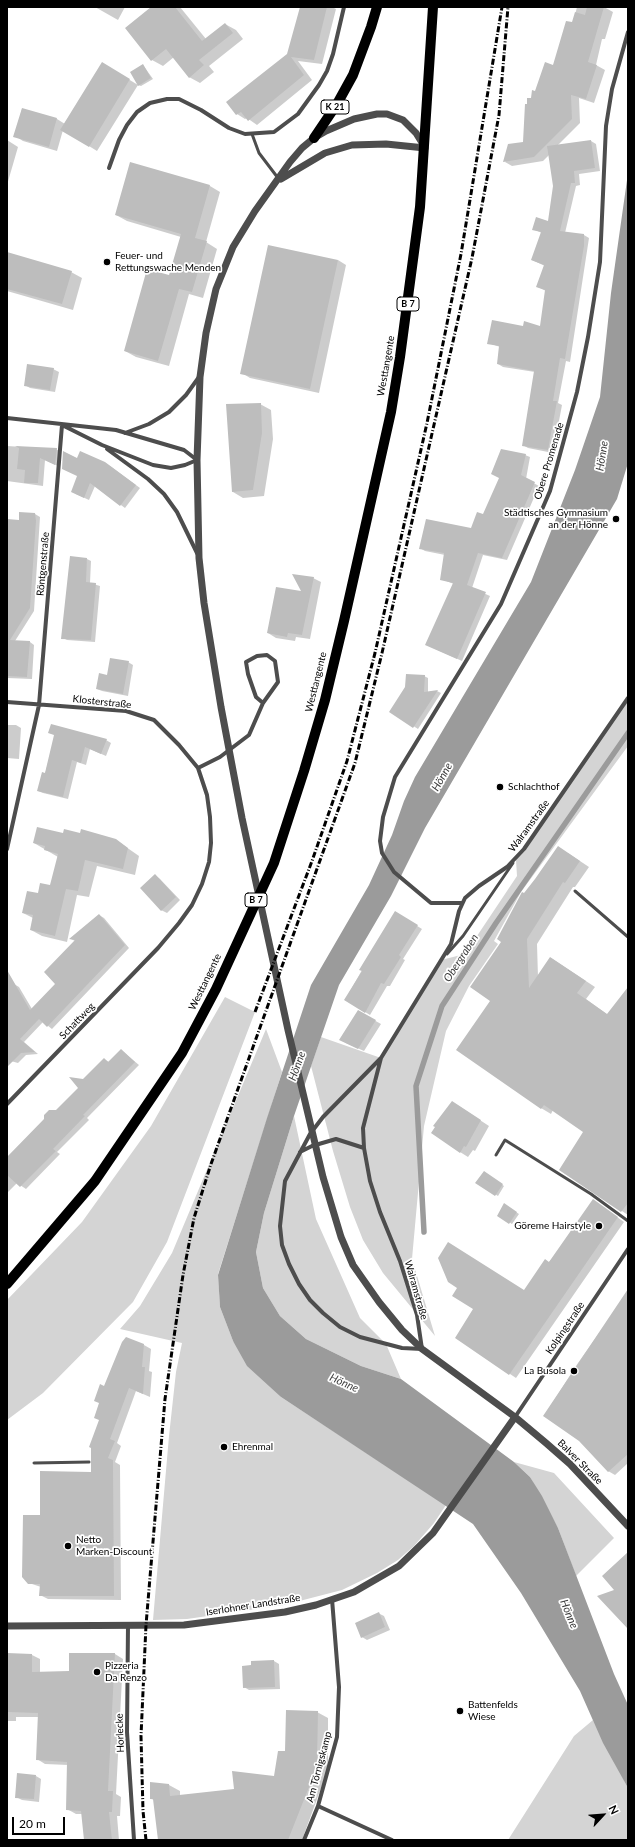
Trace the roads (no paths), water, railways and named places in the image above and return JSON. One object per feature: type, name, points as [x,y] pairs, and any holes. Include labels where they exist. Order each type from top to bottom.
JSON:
[{"type":"main road","name":"K 21","points":[[314,138],[337,104],[353,75],[377,7]]},
{"type":"main road","name":"Westtangente","points":[[7,1284],[95,1181],[182,1053],[216,989],[274,863],[325,700],[391,412],[409,296],[425,148],[432,7]]},
{"type":"street","points":[[109,168],[119,140],[127,125],[137,112],[150,103],[167,98],[179,99],[201,110],[229,128],[245,134],[274,132],[298,114],[320,85],[333,54],[344,7]]},
{"type":"street","name":"Obere Promenade","points":[[462,903],[431,903],[403,880],[387,862],[382,853],[380,841],[382,817],[395,777],[501,604],[550,492],[557,470],[577,392],[600,262],[606,126],[612,89],[628,32]]},
{"type":"street","name":"K 21","points":[[425,148],[416,133],[403,120],[387,114],[377,114],[354,119],[314,138],[302,148],[255,211],[233,247],[216,289],[206,333],[200,377],[197,460],[199,558],[204,603],[221,707],[242,818],[288,1030],[323,1177],[341,1238],[353,1264],[379,1302],[422,1349],[515,1417]]},
{"type":"street","name":"K 21","points":[[279,180],[319,156],[352,145],[386,144],[425,148]]},
{"type":"street","points":[[124,433],[149,424],[169,412],[186,396],[200,377]]},
{"type":"street","points":[[7,418],[62,425],[124,433],[184,450],[197,460],[185,465],[164,468],[102,445],[62,425]]},
{"type":"street","name":"Röntgenstraße","points":[[7,849],[39,705],[62,425]]},
{"type":"street","points":[[102,445],[148,479],[164,494],[174,507],[199,558]]},
{"type":"street","points":[[198,768],[220,757],[249,735],[263,703],[278,682],[275,661],[267,655],[257,656],[246,662],[248,674],[256,696],[263,703]]},
{"type":"street","name":"Walramstraße","points":[[381,1058],[363,1128],[364,1148],[370,1181],[380,1212],[400,1261],[417,1315],[422,1349],[402,1348],[360,1337],[340,1327],[310,1300],[299,1284],[282,1245],[280,1226],[284,1181],[299,1152],[323,1117],[381,1058],[407,1013],[451,944],[462,903],[471,892],[499,874],[515,859],[628,698]]},
{"type":"street","name":"Klosterstraße","points":[[7,702],[126,711],[154,720],[180,745],[198,768],[207,795],[210,817],[211,843],[208,862],[202,884],[192,904],[179,923],[158,948]]},
{"type":"street","name":"Schattweg","points":[[7,1104],[158,948]]},
{"type":"street","points":[[299,1152],[312,1146],[336,1139],[364,1148]]},
{"type":"street","name":"Kolpingstraße","points":[[515,1417],[628,1249]]},
{"type":"street","name":"Iserlohner Landstraße","points":[[7,1626],[128,1624],[184,1625],[285,1612],[354,1592],[399,1566],[433,1533],[515,1417]]},
{"type":"street","name":"Balver Straße","points":[[515,1417],[570,1464],[628,1526]]},
{"type":"street","name":"Am Törnigskamp","points":[[304,1840],[318,1806],[337,1737],[339,1687],[332,1599]]},
{"type":"street","name":"Horlecke","points":[[128,1624],[127,1732],[134,1840]]},
{"type":"street","points":[[318,1806],[392,1840]]},
{"type":"lane","points":[[252,134],[259,154],[279,180]]},
{"type":"lane","points":[[441,960],[463,936],[515,859]]},
{"type":"lane","points":[[575,892],[628,937]]},
{"type":"lane","points":[[496,1155],[505,1140],[591,1194],[628,1221]]},
{"type":"lane","points":[[34,1463],[89,1462]]},
{"type":"water","name":"Hönne","points":[[628,173],[628,463],[617,499],[425,828],[391,896],[339,985],[294,1116],[264,1213],[256,1252],[263,1288],[280,1316],[306,1339],[361,1366],[401,1379],[514,1462],[530,1477],[542,1496],[558,1528],[614,1674],[628,1705],[628,1788],[603,1743],[580,1691],[521,1593],[473,1524],[281,1397],[247,1366],[233,1341],[220,1307],[218,1275],[267,1118],[311,985],[369,885],[392,835],[404,801],[415,777],[531,582],[575,470],[600,397],[611,293]]},
{"type":"waterway","name":"Obergraben","points":[[424,1232],[416,1086],[442,1006],[496,923],[628,733]]},
{"type":"railway","points":[[255,1012],[312,861],[347,761],[375,653],[427,423],[461,254],[502,7]]},
{"type":"railway","points":[[146,1840],[143,1811],[141,1736],[146,1625],[165,1399],[183,1275],[194,1218],[211,1164],[355,763],[382,653],[472,258],[499,115],[508,7]]},
{"type":"place","name":"Feuer- und Rettungswache Menden","points":[[107,262]]},
{"type":"place","name":"Städtisches Gymnasium an der Hönne","points":[[616,519]]},
{"type":"place","name":"Schlachthof","points":[[500,787]]},
{"type":"place","name":"Göreme Hairstyle","points":[[599,1226]]},
{"type":"place","name":"La Busola","points":[[574,1371]]},
{"type":"place","name":"Ehrenmal","points":[[224,1447]]},
{"type":"place","name":"Netto Marken-Discount","points":[[68,1546]]},
{"type":"place","name":"Pizzeria Da Renzo","points":[[97,1672]]},
{"type":"place","name":"Battenfelds Wiese","points":[[460,1711]]}]
